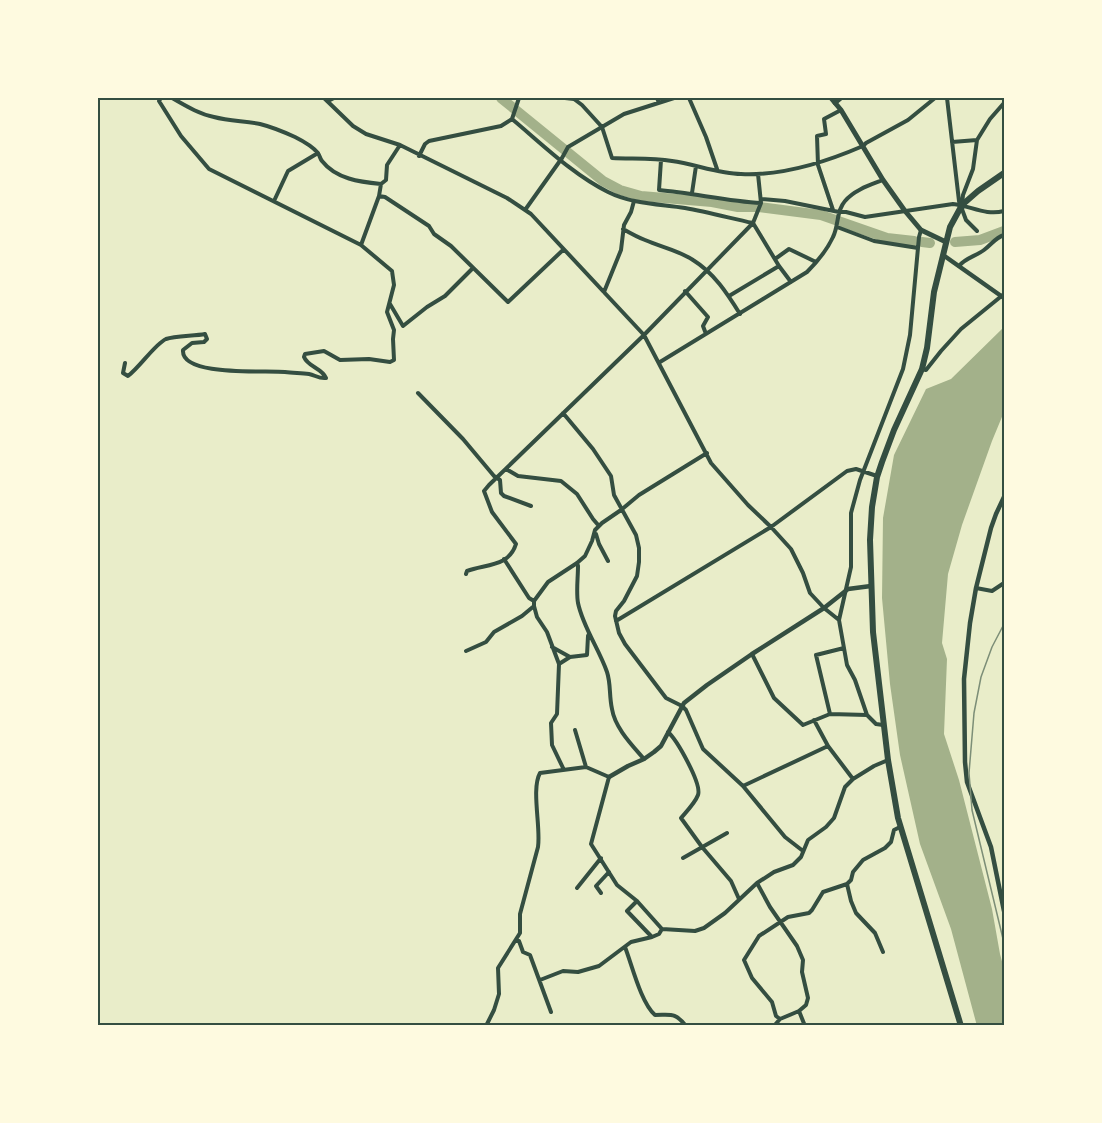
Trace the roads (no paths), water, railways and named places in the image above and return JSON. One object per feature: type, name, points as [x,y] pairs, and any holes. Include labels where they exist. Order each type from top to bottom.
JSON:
[{"type":"highway","points":[[961,1026],[901,827],[888,760],[873,632],[872,507],[877,477],[894,430],[922,369],[934,292],[950,227],[962,205],[1005,173]]},
{"type":"main road","points":[[833,100],[842,110],[883,180],[905,211],[921,230],[946,242]]},
{"type":"street","points":[[125,363],[123,373],[128,376],[166,339],[205,334],[207,339],[204,342],[192,343],[183,350],[182,354],[186,360],[207,369],[310,374],[321,379],[326,378],[325,374],[306,361],[305,354],[324,351],[340,360],[369,359],[390,362],[394,360],[394,330],[387,312],[394,285],[392,271],[361,245],[209,169],[181,136],[159,100],[161,98]]},
{"type":"street","points":[[172,98],[195,111],[214,117],[261,124],[298,138],[318,153],[323,163],[338,174],[364,183],[381,184]]},
{"type":"street","points":[[326,99],[334,98]]},
{"type":"street","points":[[414,98],[421,98]]},
{"type":"street","points":[[565,98],[574,99],[582,105],[602,127],[612,158],[671,160],[739,174],[758,174],[798,168],[838,157],[908,120],[935,98]]},
{"type":"street","points":[[657,98],[659,103]]},
{"type":"street","points":[[525,210],[562,159],[568,147],[624,114],[674,98]]},
{"type":"street","points":[[689,98],[717,170]]},
{"type":"street","points":[[833,100],[841,98]]},
{"type":"street","points":[[947,98],[959,201],[966,219],[977,231]]},
{"type":"street","points":[[326,99],[353,126],[366,134],[400,145],[507,198],[531,214],[644,335],[711,463],[791,549],[810,593],[839,620]]},
{"type":"street","points":[[419,156],[429,141],[501,126],[512,119],[518,100]]},
{"type":"street","points":[[962,205],[963,195],[973,169],[977,140],[990,119],[1005,103]]},
{"type":"street","points":[[659,363],[807,272],[833,239],[837,227],[836,212],[818,163],[817,136],[826,134],[824,119],[842,110]]},
{"type":"street","points":[[512,119],[594,184],[609,193],[657,206],[684,208],[753,223],[791,282]]},
{"type":"street","points":[[952,142],[977,140]]},
{"type":"street","points":[[361,245],[379,196],[381,184],[386,180],[387,165],[400,145]]},
{"type":"street","points":[[274,201],[288,171],[318,153]]},
{"type":"street","points":[[661,160],[659,190],[692,193],[740,202],[784,201],[865,217],[953,204],[981,212],[1005,211]]},
{"type":"street","points":[[692,193],[696,166]]},
{"type":"street","points":[[466,574],[467,571],[476,568],[500,564],[514,550],[516,544],[492,512],[484,491],[489,484],[644,335],[753,223],[761,201],[758,174]]},
{"type":"street","points":[[836,212],[847,198],[866,186],[883,180]]},
{"type":"street","points":[[379,196],[385,197],[429,226],[434,234],[451,246],[508,302],[563,250]]},
{"type":"street","points":[[604,292],[621,250],[624,225],[634,201]]},
{"type":"street","points":[[837,227],[874,241],[918,248]]},
{"type":"street","points":[[623,230],[683,254],[707,269],[740,314]]},
{"type":"street","points":[[883,725],[876,724],[867,715],[855,680],[847,665],[839,620],[851,567],[851,513],[863,471],[903,369],[910,335],[921,230]]},
{"type":"street","points":[[959,266],[997,238],[1005,236]]},
{"type":"street","points":[[775,258],[789,249],[816,262]]},
{"type":"street","points":[[922,369],[926,370],[961,329],[1004,296],[943,255]]},
{"type":"street","points":[[729,296],[779,266]]},
{"type":"street","points":[[394,330],[403,327],[427,307],[445,296],[473,268]]},
{"type":"street","points":[[685,291],[708,317],[703,326],[706,334]]},
{"type":"street","points":[[390,304],[403,327]]},
{"type":"street","points":[[418,393],[500,480],[501,493],[531,506]]},
{"type":"street","points":[[563,413],[593,449],[611,476],[614,495],[636,535],[639,548],[637,576],[615,616],[619,633],[625,644],[666,698],[686,710],[703,748],[743,786],[785,837],[803,851]]},
{"type":"street","points":[[564,770],[552,745],[551,723],[557,714],[559,664],[547,633],[537,617],[534,601],[548,582],[585,556],[599,526],[639,495],[707,453]]},
{"type":"street","points":[[506,469],[518,476],[561,481],[577,494],[599,526]]},
{"type":"street","points":[[616,621],[771,527],[847,471],[863,471],[877,477]]},
{"type":"street","points":[[1005,497],[991,528],[976,588],[964,679],[967,782],[991,847],[1005,911]]},
{"type":"street","points":[[594,534],[608,561]]},
{"type":"street","points":[[504,559],[529,598],[534,601]]},
{"type":"street","points":[[577,563],[578,602],[607,672],[612,710],[628,740],[644,759]]},
{"type":"street","points":[[976,588],[992,591],[1005,583]]},
{"type":"street","points":[[871,586],[848,589],[824,608],[707,685],[682,706],[661,746],[644,759],[609,777],[591,844],[617,885],[638,901],[662,929],[695,931],[704,928],[725,913],[757,883],[774,872],[793,865],[801,857],[808,840],[834,818],[845,787],[852,779],[888,760]]},
{"type":"street","points":[[466,651],[486,642],[494,632],[522,616],[534,606]]},
{"type":"street","points":[[559,664],[570,657],[586,655],[589,633]]},
{"type":"street","points":[[552,647],[570,657]]},
{"type":"street","points":[[830,714],[816,655],[844,648]]},
{"type":"street","points":[[752,654],[774,698],[803,725],[830,714],[867,715]]},
{"type":"street","points":[[814,720],[828,746],[852,779]]},
{"type":"street","points":[[575,730],[586,767]]},
{"type":"street","points":[[668,732],[673,736],[691,768],[699,792],[681,818],[731,881],[739,899]]},
{"type":"street","points":[[743,786],[828,746]]},
{"type":"street","points":[[486,1026],[499,994],[498,968],[520,933],[520,914],[538,847],[540,837],[536,789],[538,776],[544,772],[586,767],[609,777]]},
{"type":"street","points":[[780,1019],[776,1016],[772,1002],[752,978],[744,960],[759,936],[788,917],[809,913],[823,892],[847,884],[864,860],[885,848],[891,842],[894,830],[901,827]]},
{"type":"street","points":[[683,858],[727,833]]},
{"type":"street","points":[[577,888],[600,858]]},
{"type":"street","points":[[602,893],[596,886],[609,872]]},
{"type":"street","points":[[757,883],[770,907],[797,946],[803,960],[802,972],[808,998],[806,1005],[799,1011],[780,1019],[774,1026]]},
{"type":"street","points":[[847,884],[856,912],[875,933],[883,952]]},
{"type":"street","points":[[638,901],[627,911],[652,937]]},
{"type":"street","points":[[540,980],[563,971],[578,972],[599,966],[631,942],[652,937],[659,934],[662,929]]},
{"type":"street","points":[[515,941],[519,941],[523,952],[530,955],[552,1012]]},
{"type":"street","points":[[625,947],[650,1011],[655,1016],[672,1015],[680,1018],[686,1026]]},
{"type":"street","points":[[799,1011],[805,1026]]},
{"type":"waterway","points":[[501,98],[603,181],[620,190],[641,196],[821,215],[887,238],[914,241]]},
{"type":"waterway","points":[[955,242],[980,240],[1004,231]]},
{"type":"waterway","points":[[922,242],[930,243]]},
{"type":"railway","points":[[1004,624],[992,647],[981,677],[974,713],[969,773],[972,810],[1004,943]]}]
